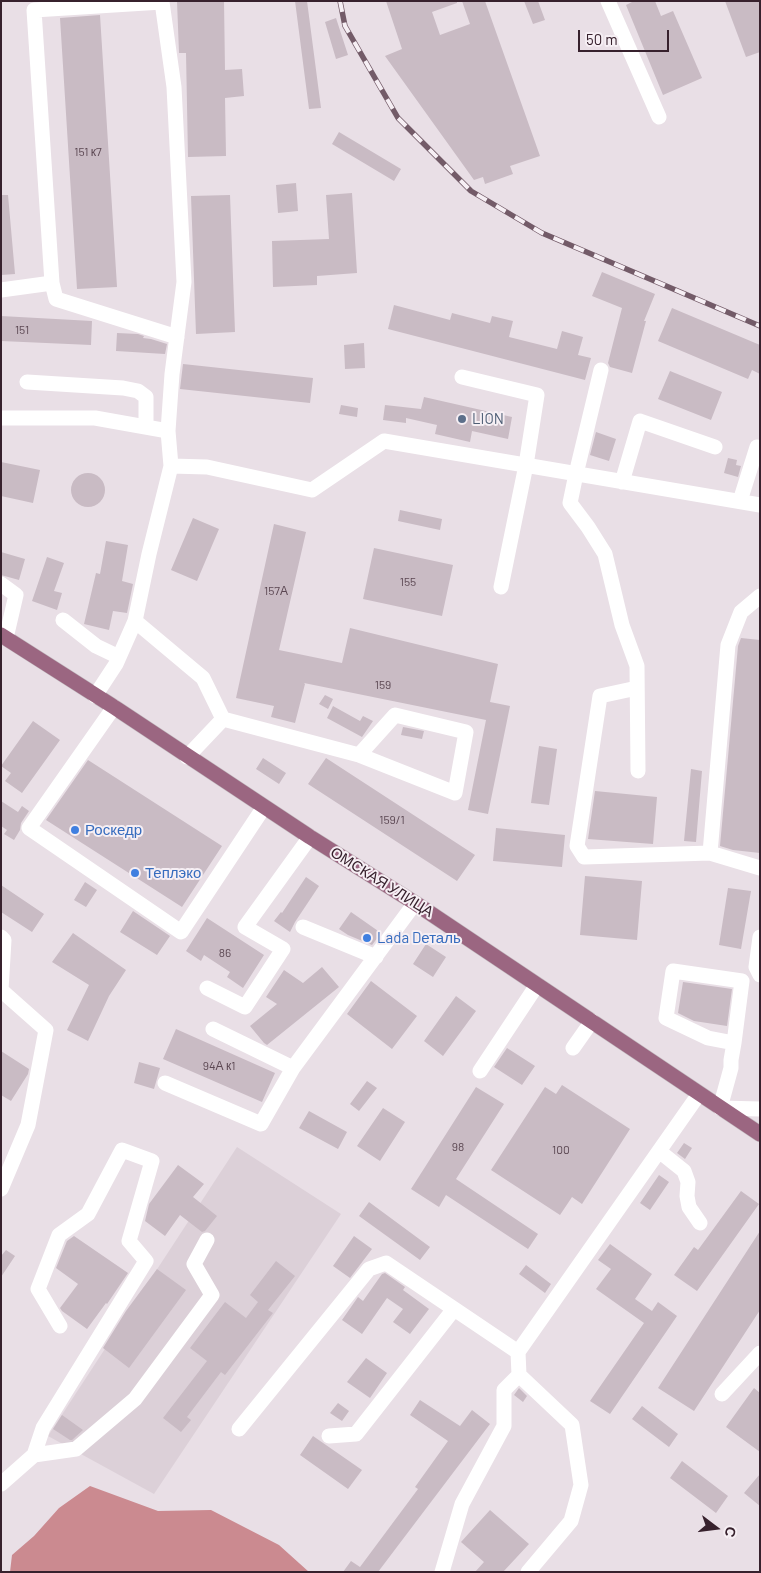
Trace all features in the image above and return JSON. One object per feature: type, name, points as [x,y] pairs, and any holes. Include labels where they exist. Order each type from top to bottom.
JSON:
[{"type":"main road","name":"ОМСКАЯ УЛИЦА","points":[[4,637],[114,707],[310,837],[415,903],[760,1134]]},
{"type":"street","points":[[608,1],[659,118]]},
{"type":"street","points":[[94,696],[119,657],[135,621],[149,554],[171,466],[168,431],[172,374],[177,337],[184,282],[174,87],[162,2],[34,10],[52,283],[56,300],[177,337]]},
{"type":"street","points":[[1,290],[52,283]]},
{"type":"street","points":[[601,370],[570,503],[605,554],[622,624],[636,666],[638,771]]},
{"type":"street","points":[[462,377],[537,395],[526,465],[501,587]]},
{"type":"street","points":[[27,382],[123,388],[138,391],[146,397],[146,427]]},
{"type":"street","points":[[1,418],[95,418],[168,431]]},
{"type":"street","points":[[622,482],[640,421],[715,447]]},
{"type":"street","points":[[171,466],[207,467],[312,490],[384,441],[760,505]]},
{"type":"street","points":[[740,501],[757,447],[760,448]]},
{"type":"street","points":[[1,584],[16,595],[4,637]]},
{"type":"street","points":[[710,854],[728,645],[741,612],[760,596]]},
{"type":"street","points":[[63,620],[96,646],[119,657]]},
{"type":"street","points":[[135,621],[204,678],[223,719]]},
{"type":"street","points":[[637,688],[600,696],[577,846],[584,857],[710,854],[760,868]]},
{"type":"street","points":[[114,707],[29,828],[181,932],[264,807]]},
{"type":"street","points":[[223,719],[359,755],[455,793],[466,732],[395,715],[359,755]]},
{"type":"street","points":[[187,757],[223,719]]},
{"type":"street","points":[[207,988],[245,1007],[284,949],[246,927],[310,837]]},
{"type":"street","points":[[165,1083],[261,1124],[294,1068],[415,903]]},
{"type":"street","points":[[303,927],[376,957]]},
{"type":"street","points":[[1,937],[4,940],[1,990],[46,1030],[28,1125],[1,1188]]},
{"type":"street","points":[[760,937],[756,968],[760,975]]},
{"type":"street","points":[[734,1043],[708,1038],[666,1018],[673,971],[742,981],[734,1043],[730,1060],[731,1068],[720,1108],[760,1109]]},
{"type":"street","points":[[480,1071],[537,985]]},
{"type":"street","points":[[573,1048],[592,1022]]},
{"type":"street","points":[[213,1029],[294,1068]]},
{"type":"street","points":[[528,1572],[572,1522],[581,1485],[572,1425],[519,1375],[518,1352],[699,1094]]},
{"type":"street","points":[[1,1484],[34,1455],[42,1428],[146,1261],[130,1241],[152,1161],[122,1150],[88,1214],[59,1235],[38,1289],[60,1326]]},
{"type":"street","points":[[659,1151],[684,1171],[688,1182],[687,1196],[689,1207],[700,1223]]},
{"type":"street","points":[[34,1455],[76,1449],[134,1399],[212,1295],[194,1264],[207,1240]]},
{"type":"street","points":[[239,1429],[369,1269],[386,1264],[518,1352]]},
{"type":"street","points":[[329,1436],[356,1434],[454,1309]]},
{"type":"street","points":[[722,1394],[760,1353]]},
{"type":"street","points":[[442,1572],[462,1504],[504,1426],[504,1390],[519,1375]]},
{"type":"shaded area","points":[[237,1147],[341,1214],[154,1494],[48,1436]]},
{"type":"shaded area","points":[[90,1486],[158,1511],[211,1510],[279,1545],[309,1572],[10,1572],[12,1555],[34,1536],[59,1508]]},
{"type":"building","points":[[177,1],[224,1],[225,70],[242,69],[244,96],[225,98],[226,156],[188,157],[186,53],[179,53]]},
{"type":"building","points":[[295,1],[307,1],[321,108],[309,109]]},
{"type":"building","points":[[386,1],[457,1],[457,3],[432,12],[440,35],[470,24],[462,1],[485,1],[540,156],[510,166],[513,174],[485,184],[483,177],[474,180],[385,56],[402,49]]},
{"type":"building","points":[[524,1],[538,1],[545,20],[533,24]]},
{"type":"building","points":[[634,1],[655,1],[661,16],[673,11],[702,78],[663,95],[626,5]]},
{"type":"building","points":[[725,1],[760,1],[760,52],[746,57]]},
{"type":"building","points":[[100,15],[117,287],[77,289],[60,18]]},
{"type":"building","points":[[336,18],[348,55],[336,59],[325,22]]},
{"type":"building","points":[[339,132],[401,169],[394,181],[332,144]]},
{"type":"building","points":[[296,183],[298,211],[278,213],[276,185]]},
{"type":"building","points":[[352,193],[357,273],[317,276],[317,285],[273,287],[272,241],[329,239],[326,195]]},
{"type":"building","points":[[1,195],[8,195],[15,274],[1,275]]},
{"type":"building","points":[[230,195],[235,332],[196,334],[191,196]]},
{"type":"building","points":[[602,272],[655,294],[644,321],[646,321],[632,373],[610,367],[608,363],[622,308],[592,296]]},
{"type":"building","points":[[394,305],[450,320],[452,313],[490,323],[492,316],[513,321],[509,337],[557,349],[562,331],[583,337],[578,355],[591,358],[585,380],[388,329]]},
{"type":"building","points":[[672,308],[760,345],[760,374],[752,370],[748,379],[658,341]]},
{"type":"building","points":[[1,316],[92,321],[91,345],[1,341]]},
{"type":"building","points":[[117,333],[138,334],[144,336],[143,338],[167,344],[165,354],[116,351]]},
{"type":"building","points":[[364,343],[365,368],[345,369],[344,345]]},
{"type":"building","points":[[183,364],[313,378],[310,403],[180,389]]},
{"type":"building","points":[[670,371],[722,392],[711,420],[658,399]]},
{"type":"building","points":[[424,397],[512,417],[508,439],[472,431],[470,442],[435,434],[437,425],[406,418],[406,423],[383,420],[385,405],[421,409]]},
{"type":"building","points":[[341,405],[358,408],[357,417],[339,414]]},
{"type":"building","points":[[596,432],[616,439],[609,461],[590,455]]},
{"type":"building","points":[[728,458],[737,460],[736,465],[741,466],[738,477],[724,473]]},
{"type":"building","points":[[1,462],[40,470],[33,503],[1,496]]},
{"type":"building","points":[[88,473],[100,478],[105,490],[100,502],[88,507],[76,502],[71,490],[76,478]]},
{"type":"building","points":[[400,510],[442,519],[440,530],[398,521]]},
{"type":"building","points":[[193,518],[219,529],[197,581],[171,570]]},
{"type":"building","points":[[274,524],[306,532],[279,650],[342,663],[350,628],[498,664],[490,702],[510,706],[488,814],[468,810],[486,720],[304,683],[295,723],[271,717],[274,706],[236,698]]},
{"type":"building","points":[[106,541],[128,545],[122,581],[133,584],[127,613],[113,611],[109,630],[84,624],[96,573],[100,574]]},
{"type":"building","points":[[374,548],[453,565],[442,616],[363,599]]},
{"type":"building","points":[[1,552],[25,559],[19,580],[1,575]]},
{"type":"building","points":[[47,557],[64,563],[54,591],[62,593],[57,610],[32,601]]},
{"type":"building","points":[[741,638],[760,640],[760,853],[733,850],[720,846],[738,646]]},
{"type":"building","points":[[325,695],[333,699],[328,709],[319,704]]},
{"type":"building","points":[[333,706],[360,721],[363,716],[373,721],[362,737],[327,718]]},
{"type":"building","points":[[33,721],[60,740],[22,793],[5,781],[11,773],[1,766]]},
{"type":"building","points":[[403,727],[424,731],[422,739],[401,735]]},
{"type":"building","points":[[539,746],[557,749],[549,805],[531,803]]},
{"type":"building","points":[[263,758],[286,773],[279,784],[256,769]]},
{"type":"building","points":[[326,758],[475,855],[457,881],[308,784]]},
{"type":"building","points":[[88,760],[222,846],[182,907],[46,820]]},
{"type":"building","points":[[691,769],[702,771],[696,842],[684,841]]},
{"type":"building","points":[[595,791],[657,797],[653,844],[588,839]]},
{"type":"building","points":[[1,801],[18,812],[22,806],[29,811],[21,823],[20,830],[14,840],[4,834],[7,830],[1,826]]},
{"type":"building","points":[[496,828],[565,835],[562,867],[493,861]]},
{"type":"building","points":[[585,876],[642,881],[637,940],[580,935]]},
{"type":"building","points":[[306,877],[319,886],[290,932],[274,921],[282,913]]},
{"type":"building","points":[[85,882],[97,890],[86,907],[74,900]]},
{"type":"building","points":[[1,885],[44,914],[32,932],[1,912]]},
{"type":"building","points":[[728,888],[751,891],[741,949],[719,945]]},
{"type":"building","points":[[133,911],[170,936],[157,955],[120,932]]},
{"type":"building","points":[[351,912],[381,933],[372,945],[339,929]]},
{"type":"building","points":[[207,918],[264,955],[243,988],[227,977],[230,972],[204,955],[201,961],[186,951]]},
{"type":"building","points":[[73,933],[126,970],[109,996],[88,1041],[67,1030],[89,985],[52,962]]},
{"type":"building","points":[[426,944],[446,957],[433,977],[413,964]]},
{"type":"building","points":[[322,967],[339,987],[267,1045],[264,1043],[250,1026],[277,1004],[266,997],[284,970],[303,983]]},
{"type":"building","points":[[371,981],[417,1016],[392,1049],[347,1014]]},
{"type":"building","points":[[683,982],[732,989],[727,1026],[694,1021],[678,1013]]},
{"type":"building","points":[[456,996],[476,1011],[443,1056],[424,1041]]},
{"type":"building","points":[[176,1029],[275,1073],[262,1102],[163,1059]]},
{"type":"building","points":[[507,1048],[535,1066],[522,1085],[494,1067]]},
{"type":"building","points":[[1,1051],[29,1069],[28,1074],[11,1101],[1,1095]]},
{"type":"building","points":[[139,1062],[160,1068],[154,1089],[134,1083]]},
{"type":"building","points":[[367,1081],[377,1088],[359,1111],[350,1104]]},
{"type":"building","points":[[562,1085],[630,1129],[582,1204],[572,1197],[560,1215],[491,1170],[545,1087],[556,1094]]},
{"type":"building","points":[[476,1087],[504,1104],[456,1179],[538,1234],[528,1249],[446,1195],[439,1207],[411,1189]]},
{"type":"building","points":[[383,1108],[405,1122],[380,1161],[357,1146]]},
{"type":"building","points":[[309,1111],[347,1132],[338,1149],[299,1128]]},
{"type":"building","points":[[684,1143],[692,1148],[685,1159],[677,1153]]},
{"type":"building","points":[[178,1165],[204,1184],[193,1197],[217,1216],[205,1231],[202,1232],[180,1215],[165,1236],[145,1221],[149,1204]]},
{"type":"building","points":[[659,1175],[669,1182],[650,1210],[640,1203]]},
{"type":"building","points":[[741,1191],[759,1204],[697,1291],[674,1275],[694,1247],[698,1250]]},
{"type":"building","points":[[369,1202],[430,1247],[420,1260],[359,1216]]},
{"type":"building","points":[[760,1231],[760,1310],[694,1411],[658,1388]]},
{"type":"building","points":[[74,1236],[128,1273],[87,1329],[60,1308],[78,1284],[56,1268],[67,1241]]},
{"type":"building","points":[[354,1236],[372,1249],[350,1278],[333,1266]]},
{"type":"building","points":[[610,1244],[652,1274],[635,1299],[652,1311],[658,1302],[677,1316],[610,1414],[590,1401],[644,1323],[596,1289],[611,1269],[598,1260]]},
{"type":"building","points":[[6,1250],[15,1256],[1,1277],[1,1256]]},
{"type":"building","points":[[276,1261],[295,1276],[268,1310],[273,1313],[225,1375],[221,1372],[187,1417],[191,1420],[181,1432],[163,1418],[207,1361],[190,1348],[225,1302],[246,1318],[258,1302],[250,1295]]},
{"type":"building","points":[[526,1265],[551,1284],[545,1293],[519,1274]]},
{"type":"building","points":[[157,1269],[186,1290],[129,1368],[103,1348],[126,1311]]},
{"type":"building","points":[[385,1273],[405,1287],[403,1290],[429,1309],[410,1334],[393,1322],[403,1309],[387,1298],[362,1334],[342,1320],[358,1297],[363,1301],[382,1274]]},
{"type":"building","points":[[366,1358],[387,1373],[370,1398],[347,1382]]},
{"type":"building","points":[[519,1388],[527,1396],[523,1402],[514,1395]]},
{"type":"building","points":[[754,1388],[760,1393],[760,1452],[726,1427]]},
{"type":"building","points":[[420,1400],[460,1426],[472,1410],[490,1424],[378,1572],[343,1572],[351,1561],[360,1567],[418,1489],[415,1487],[448,1441],[410,1415]]},
{"type":"building","points":[[338,1403],[349,1411],[342,1421],[330,1413]]},
{"type":"building","points":[[642,1406],[678,1434],[669,1447],[632,1419]]},
{"type":"building","points":[[62,1415],[83,1430],[72,1440],[53,1429]]},
{"type":"building","points":[[313,1436],[362,1470],[348,1489],[300,1455]]},
{"type":"building","points":[[682,1461],[728,1496],[716,1513],[670,1478]]},
{"type":"building","points":[[760,1474],[760,1506],[744,1493]]},
{"type":"building","points":[[490,1510],[529,1544],[503,1572],[475,1572],[484,1562],[461,1542]]},
{"type":"railway","points":[[340,1],[345,26],[398,118],[471,191],[542,233],[760,326]]},
{"type":"place","name":"LION","points":[[462,419]]},
{"type":"place","name":"Роскедр","points":[[75,830]]},
{"type":"place","name":"Теплэко","points":[[135,873]]},
{"type":"place","name":"Lada Dеталь","points":[[367,938]]}]
